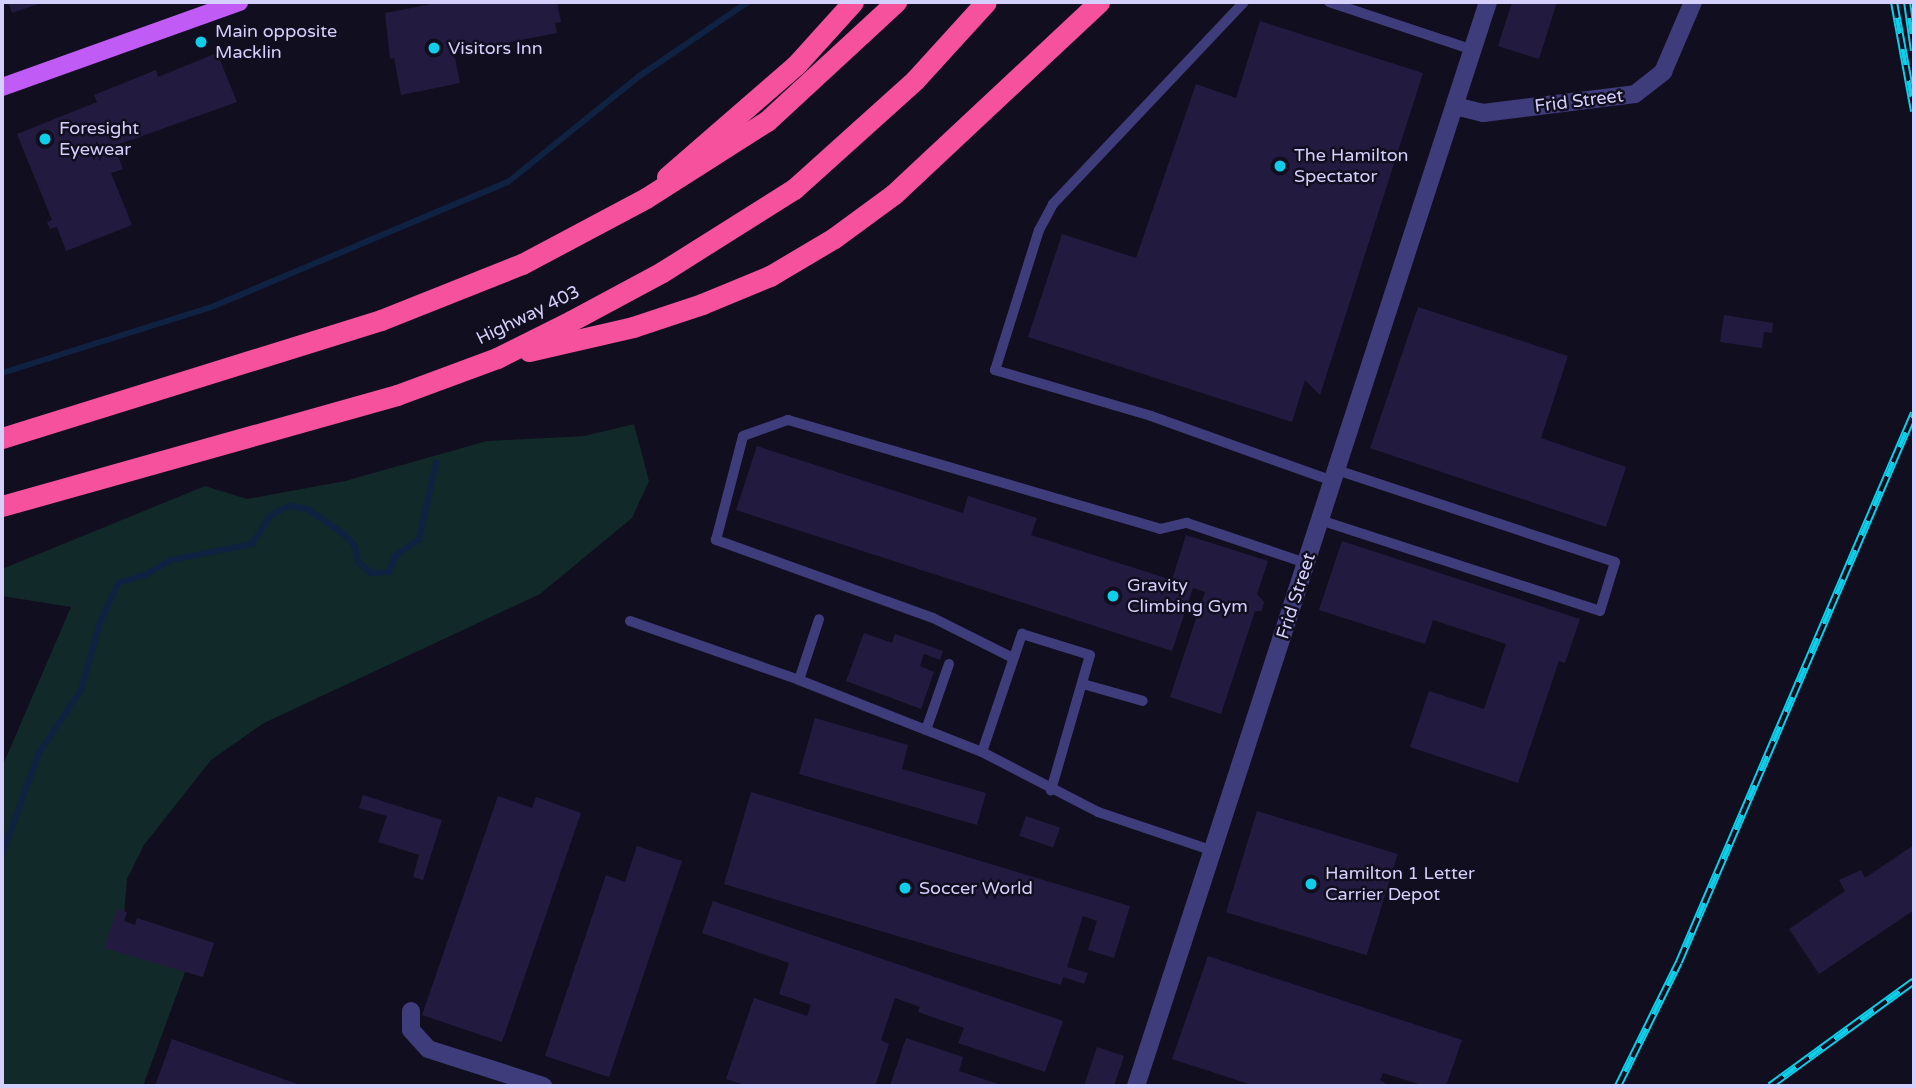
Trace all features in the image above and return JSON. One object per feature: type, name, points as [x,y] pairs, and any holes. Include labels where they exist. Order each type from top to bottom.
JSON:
[{"type":"highway","points":[[646,198],[685,158],[796,65],[853,2]]},
{"type":"highway","points":[[2,438],[393,316],[522,264],[646,198],[767,121],[896,2]]},
{"type":"highway","name":"Highway 403","points":[[2,506],[397,395],[497,358],[662,272],[794,188],[915,80],[986,2]]},
{"type":"highway","points":[[497,358],[634,327],[702,304],[770,276],[834,238],[894,194],[1099,2]]},
{"type":"main road","points":[[2,86],[239,2]]},
{"type":"street","name":"Frid Street","points":[[1136,1086],[1489,2]]},
{"type":"street","name":"Frid Street","points":[[1455,106],[1483,113],[1634,94],[1663,72],[1693,2]]},
{"type":"street","points":[[411,1011],[411,1030],[428,1049],[543,1086]]},
{"type":"lane","points":[[1244,2],[1053,204],[1039,230],[995,370],[1151,416],[1615,562],[1600,611],[1320,520]]},
{"type":"lane","points":[[1329,2],[1473,50]]},
{"type":"lane","points":[[1013,658],[933,618],[716,540],[743,436],[788,420],[1160,529],[1187,523],[1306,563]]},
{"type":"lane","points":[[799,680],[820,619]]},
{"type":"lane","points":[[630,621],[799,680],[982,752],[1098,812],[1213,851]]},
{"type":"lane","points":[[982,752],[1022,634],[1090,655],[1051,790]]},
{"type":"lane","points":[[926,730],[949,664]]},
{"type":"lane","points":[[1083,684],[1143,701]]},
{"type":"green space","points":[[634,424],[649,481],[632,518],[540,594],[264,723],[211,760],[144,845],[127,879],[122,939],[188,964],[143,1086],[2,1086],[2,767],[71,607],[2,596],[2,569],[205,486],[247,499],[345,481],[487,441],[584,436]]},
{"type":"building","points":[[8,2],[44,2],[12,13]]},
{"type":"building","name":"Visitors Inn","points":[[442,2],[557,2],[561,22],[555,23],[557,33],[454,53],[460,83],[401,95],[394,58],[390,59],[385,13]]},
{"type":"building","points":[[1512,2],[1557,2],[1539,59],[1498,46]]},
{"type":"building","name":"The Hamilton Spectator","points":[[1260,21],[1423,73],[1320,395],[1305,380],[1292,422],[1028,337],[1062,234],[1136,258],[1196,84],[1236,98]]},
{"type":"building","points":[[217,53],[237,102],[114,146],[123,169],[111,173],[132,225],[66,251],[57,227],[50,229],[47,222],[52,220],[17,134],[97,102],[94,95],[156,70],[158,77]]},
{"type":"building","points":[[1418,307],[1568,356],[1541,438],[1626,467],[1606,527],[1370,448]]},
{"type":"building","points":[[1724,315],[1773,323],[1772,333],[1764,332],[1762,348],[1720,342]]},
{"type":"building","points":[[757,446],[963,513],[968,496],[1037,518],[1031,535],[1172,580],[1186,535],[1268,561],[1257,594],[1264,602],[1262,611],[1255,611],[1221,714],[1170,697],[1205,592],[1193,588],[1172,651],[736,510]]},
{"type":"building","points":[[1342,541],[1580,619],[1565,663],[1559,661],[1518,783],[1410,747],[1429,691],[1484,709],[1506,644],[1433,620],[1425,644],[1319,610]]},
{"type":"building","points":[[864,633],[892,643],[895,634],[943,651],[940,660],[924,654],[920,666],[934,672],[921,709],[846,681]]},
{"type":"building","points":[[815,718],[908,745],[902,769],[986,793],[977,825],[799,774]]},
{"type":"building","name":"Soccer World","points":[[751,792],[1130,906],[1114,958],[1088,950],[1097,921],[1083,916],[1067,967],[1088,973],[1084,984],[1063,977],[1061,985],[724,884]]},
{"type":"building","points":[[363,795],[442,820],[423,880],[413,877],[419,855],[378,842],[387,816],[359,808]]},
{"type":"building","points":[[498,796],[532,808],[536,797],[581,813],[502,1042],[422,1015]]},
{"type":"building","name":"Hamilton 1 Letter Carrier Depot","points":[[1257,811],[1398,854],[1367,955],[1226,912]]},
{"type":"building","points":[[1026,816],[1060,828],[1053,848],[1019,836]]},
{"type":"building","points":[[1914,845],[1914,910],[1819,974],[1789,929],[1845,891],[1839,880],[1861,870],[1865,878]]},
{"type":"building","points":[[637,846],[682,861],[609,1077],[545,1056],[606,875],[625,882]]},
{"type":"building","points":[[713,901],[1063,1021],[1045,1072],[958,1043],[964,1028],[918,1012],[920,1007],[895,998],[881,1040],[889,1044],[875,1086],[748,1086],[726,1079],[754,998],[807,1016],[811,1005],[779,994],[789,963],[702,933]]},
{"type":"building","points":[[117,909],[127,912],[124,921],[135,925],[137,918],[214,943],[203,977],[104,948]]},
{"type":"building","points":[[1208,956],[1462,1040],[1446,1086],[1425,1086],[1383,1073],[1380,1080],[1389,1086],[1255,1086],[1172,1059]]},
{"type":"building","points":[[906,1038],[963,1057],[959,1071],[1004,1086],[890,1086]]},
{"type":"building","points":[[172,1039],[303,1086],[155,1086]]},
{"type":"building","points":[[1097,1047],[1124,1056],[1114,1086],[1084,1086]]},
{"type":"waterway","points":[[2,373],[214,306],[508,182],[638,77],[748,2]]},
{"type":"waterway","points":[[2,854],[39,753],[81,690],[100,622],[118,583],[145,575],[171,560],[252,544],[271,515],[289,506],[307,509],[345,535],[355,546],[358,562],[371,573],[389,572],[395,556],[419,539],[436,463]]},
{"type":"railway","points":[[1894,2],[1914,111]]},
{"type":"railway","points":[[1907,2],[1914,51]]},
{"type":"railway","points":[[1618,1086],[1679,962],[1914,413]]},
{"type":"railway","points":[[1770,1086],[1914,981]]},
{"type":"place","name":"Main opposite Macklin","points":[[201,42]]},
{"type":"place","name":"Visitors Inn","points":[[434,48]]},
{"type":"place","name":"Foresight Eyewear","points":[[45,139]]},
{"type":"place","name":"The Hamilton Spectator","points":[[1280,166]]},
{"type":"place","name":"Gravity Climbing Gym","points":[[1113,596]]},
{"type":"place","name":"Hamilton 1 Letter Carrier Depot","points":[[1311,884]]},
{"type":"place","name":"Soccer World","points":[[905,888]]}]
